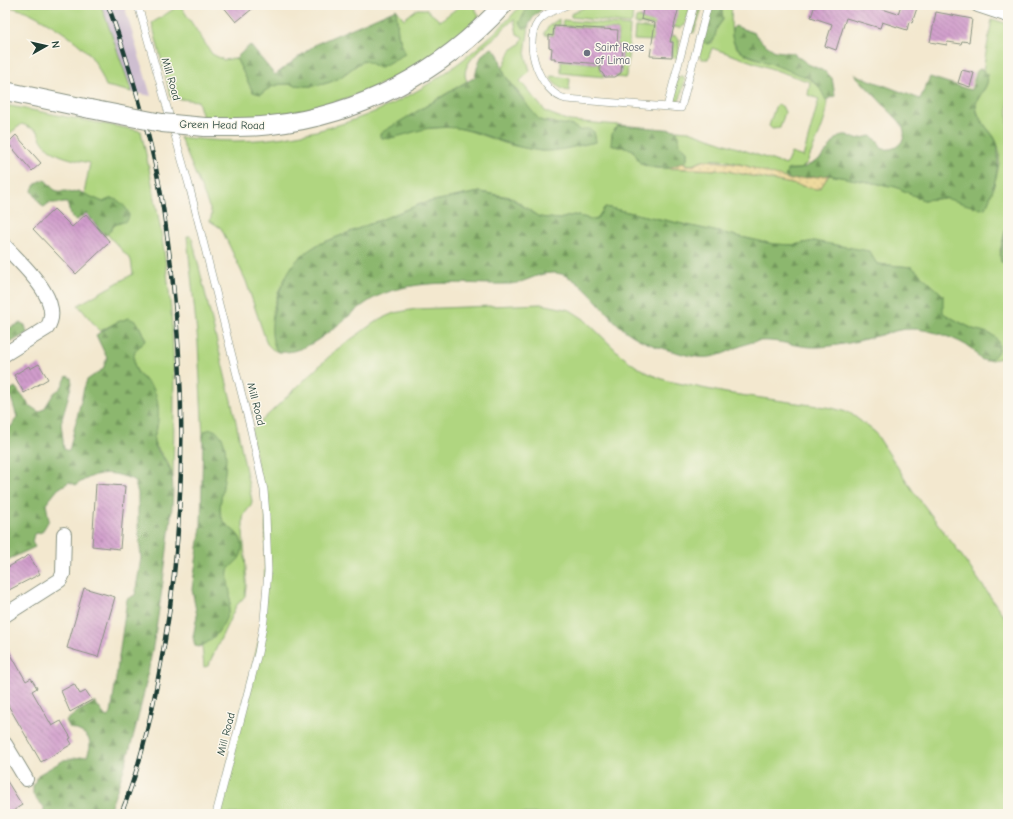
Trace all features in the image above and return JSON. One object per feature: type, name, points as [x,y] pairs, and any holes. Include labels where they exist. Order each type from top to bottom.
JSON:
[{"type":"street","name":"Green Head Road","points":[[5,91],[168,124],[205,127],[245,127],[286,123],[329,114],[361,104],[412,80],[449,55],[483,26],[503,5]]},
{"type":"street","points":[[978,5],[1008,14]]},
{"type":"street","points":[[5,246],[46,295],[50,304],[52,318],[47,328],[5,354]]},
{"type":"street","points":[[5,615],[60,580],[63,574],[64,534]]},
{"type":"street","points":[[7,751],[26,779]]},
{"type":"lane","name":"Mill Road","points":[[138,5],[189,185],[251,431],[264,490],[268,571],[262,627],[256,660],[216,814]]},
{"type":"lane","points":[[567,5],[541,18],[533,31],[532,54],[534,63],[552,92],[566,99],[681,108],[708,5]]},
{"type":"lane","points":[[667,107],[694,5]]},
{"type":"lane","points":[[686,34],[700,36]]},
{"type":"shaded area","points":[[101,5],[124,5],[151,96],[132,92]]},
{"type":"green space","points":[[5,5],[101,5],[132,92],[106,86],[91,56],[76,42],[47,22],[30,13]]},
{"type":"green space","points":[[180,5],[212,54],[224,60],[236,58],[253,92],[261,94],[276,85],[289,84],[310,86],[327,83],[338,78],[365,60],[379,68],[405,53],[398,34],[396,9],[404,19],[417,9],[426,9],[440,21],[461,5],[474,5],[479,17],[448,43],[417,65],[385,82],[352,96],[317,107],[281,114],[203,118],[198,101],[171,98],[152,23]]},
{"type":"green space","points":[[521,5],[529,5],[525,9],[527,28],[529,26],[525,53],[530,71],[520,81],[546,112],[569,121],[619,125],[614,130],[617,147],[633,149],[643,165],[655,168],[722,170],[817,189],[821,187],[829,175],[896,187],[923,200],[945,198],[988,203],[998,168],[999,150],[997,142],[979,117],[976,104],[986,87],[988,79],[983,70],[992,19],[1008,24],[1008,219],[1000,251],[1004,263],[1008,263],[1008,357],[985,361],[992,358],[998,350],[997,340],[990,334],[975,330],[942,313],[912,267],[877,264],[814,241],[794,245],[773,244],[605,207],[596,220],[574,215],[559,219],[539,217],[511,197],[480,192],[423,203],[317,245],[295,263],[279,290],[273,310],[275,347],[278,352],[272,349],[267,344],[246,281],[221,228],[210,221],[212,214],[180,137],[228,141],[268,139],[332,127],[363,116],[394,103],[422,88],[450,70],[488,39]],"holes":[[[514,19],[517,34],[523,37],[520,44],[511,50],[503,68],[505,75],[525,101],[529,109],[539,120],[553,122],[559,126],[573,126],[581,131],[594,132],[596,142],[541,151],[510,145],[470,131],[453,127],[418,129],[388,139],[380,134],[467,81],[465,75],[466,68],[475,54],[488,42],[500,34],[503,29]]]},
{"type":"green space","points":[[529,5],[547,5],[534,16],[527,28],[523,28],[519,23]]},
{"type":"green space","points":[[589,5],[633,5],[632,22],[630,24],[571,17],[571,14]]},
{"type":"green space","points":[[677,5],[691,5],[685,25],[680,28],[674,27]]},
{"type":"green space","points":[[700,5],[703,5],[694,33],[692,32]]},
{"type":"green space","points":[[712,5],[721,5],[723,19],[717,28],[714,40],[707,44],[703,41]]},
{"type":"green space","points":[[721,5],[732,5],[732,36],[734,44],[741,52],[805,76],[821,89],[825,96],[827,105],[825,119],[807,163],[801,169],[789,169],[785,176],[788,180],[748,166],[726,161],[706,160],[689,165],[684,162],[687,160],[687,151],[679,144],[679,137],[676,130],[689,131],[786,165],[791,153],[803,157],[819,99],[808,95],[810,82],[712,48],[708,59],[702,59],[699,55],[703,41],[709,44],[713,42],[717,28],[723,20]]},
{"type":"green space","points":[[396,9],[398,34],[405,54],[379,68],[364,60],[344,75],[327,83],[310,86],[289,84],[276,85],[261,94],[253,92],[236,58],[250,45],[275,75],[316,44]]},
{"type":"green space","points":[[641,17],[641,19],[671,27],[635,24],[636,18]]},
{"type":"green space","points":[[559,19],[559,26],[554,26],[553,36],[545,35],[544,33],[550,25]]},
{"type":"green space","points":[[563,20],[630,26],[627,76],[625,78],[615,77],[621,72],[623,45],[617,45],[618,30],[562,26]]},
{"type":"green space","points":[[735,26],[754,33],[763,43],[775,51],[793,53],[808,64],[826,72],[832,78],[835,96],[826,100],[818,85],[811,79],[743,53],[733,40],[732,29]]},
{"type":"green space","points":[[635,27],[655,29],[653,41],[634,40]]},
{"type":"green space","points":[[669,35],[676,36],[679,40],[679,54],[677,59],[672,57],[673,42],[656,41]]},
{"type":"green space","points":[[492,48],[499,57],[507,79],[540,120],[547,123],[570,125],[581,131],[589,129],[594,132],[596,142],[562,149],[542,151],[521,147],[463,129],[448,127],[427,129],[396,137],[380,137],[380,134],[384,131],[475,77],[478,64],[482,56]]},
{"type":"green space","points":[[561,60],[600,64],[600,70],[605,77],[561,73]]},
{"type":"green space","points":[[981,69],[987,74],[988,79],[986,87],[977,101],[976,105],[978,115],[995,139],[998,154],[998,164],[994,184],[985,208],[981,209],[945,198],[923,200],[896,187],[829,175],[791,180],[786,176],[787,170],[801,169],[821,158],[836,139],[842,135],[847,135],[856,139],[871,136],[878,141],[881,148],[884,149],[892,149],[903,140],[903,128],[900,123],[854,74],[920,99],[930,77],[971,90],[977,70]]},
{"type":"green space","points":[[680,76],[683,76],[685,80],[680,99],[676,101],[673,97],[677,79]]},
{"type":"green space","points":[[550,77],[570,78],[569,91],[556,84]]},
{"type":"green space","points":[[5,105],[141,131],[159,221],[171,311],[174,374],[173,478],[169,465],[153,439],[157,429],[154,389],[146,382],[135,368],[133,357],[135,351],[146,340],[137,322],[117,322],[100,331],[78,305],[133,274],[131,260],[107,234],[116,224],[121,223],[110,199],[103,202],[84,194],[90,163],[74,160],[51,151],[45,146],[38,131],[22,124],[5,137]]},
{"type":"green space","points":[[777,105],[782,106],[785,112],[780,128],[772,129],[769,126]]},
{"type":"green space","points":[[619,125],[676,130],[679,135],[679,144],[687,151],[687,160],[682,164],[670,168],[652,167],[640,163],[633,150],[611,144],[612,134]]},
{"type":"green space","points":[[45,180],[57,191],[67,191],[71,193],[78,191],[103,202],[110,199],[115,199],[121,202],[126,208],[129,215],[128,218],[125,222],[115,225],[108,234],[103,236],[97,232],[97,226],[86,213],[77,220],[72,218],[67,203],[49,203],[44,207],[42,206],[32,191],[37,183]]},
{"type":"green space","points":[[480,192],[511,198],[539,217],[559,219],[574,215],[596,220],[605,207],[773,244],[794,245],[814,241],[869,251],[877,264],[912,267],[943,295],[943,313],[973,329],[994,336],[997,339],[999,347],[998,351],[992,358],[982,360],[972,349],[951,338],[925,330],[905,329],[850,343],[824,347],[810,347],[773,341],[758,341],[746,344],[716,356],[696,357],[659,347],[632,335],[621,327],[581,285],[562,274],[547,273],[521,282],[510,284],[443,283],[410,286],[394,290],[378,296],[367,303],[331,331],[305,347],[292,351],[278,352],[274,343],[272,332],[272,319],[275,306],[289,270],[302,255],[317,245],[423,203]]},
{"type":"green space","points":[[1008,219],[1008,263],[1001,262],[1000,256]]},
{"type":"green space","points":[[187,236],[192,238],[235,417],[252,501],[243,517],[243,539],[246,567],[245,596],[236,606],[208,666],[204,667],[202,646],[219,631],[223,624],[228,582],[227,572],[241,551],[242,544],[237,534],[223,521],[221,516],[220,502],[226,457],[225,449],[203,435],[203,438],[198,343]]},
{"type":"green space","points":[[541,304],[570,310],[584,319],[623,357],[652,375],[668,381],[726,393],[832,408],[850,413],[875,432],[913,491],[957,549],[1008,622],[1008,814],[216,814],[264,620],[266,515],[251,431],[336,350],[378,320],[394,313],[416,309]]},
{"type":"green space","points":[[129,318],[137,322],[146,340],[135,353],[135,366],[136,371],[152,386],[155,393],[158,405],[158,423],[154,436],[154,443],[171,472],[173,485],[167,550],[158,617],[146,684],[130,750],[108,814],[44,814],[44,807],[33,795],[33,786],[38,775],[64,760],[87,756],[89,750],[90,745],[88,737],[81,732],[70,728],[66,721],[77,712],[95,702],[105,716],[108,717],[111,714],[127,599],[135,595],[141,558],[138,523],[138,493],[134,480],[118,475],[98,474],[76,485],[69,482],[58,489],[46,504],[49,520],[42,532],[34,534],[32,542],[35,547],[5,561],[5,429],[11,427],[17,417],[9,391],[15,387],[30,406],[39,412],[44,409],[54,393],[61,388],[67,376],[71,378],[72,383],[61,423],[64,449],[69,451],[87,380],[103,369],[107,358],[96,335],[117,322]]},
{"type":"green space","points":[[21,323],[25,325],[27,333],[5,346],[5,330]]},
{"type":"green space","points":[[211,429],[219,433],[224,442],[226,453],[226,465],[220,510],[221,517],[228,526],[237,533],[242,543],[242,551],[238,559],[228,570],[230,600],[229,610],[224,623],[210,641],[198,647],[195,646],[193,637],[197,616],[192,589],[201,527],[203,438],[205,431]]},
{"type":"sand","points":[[706,160],[743,165],[791,180],[829,175],[821,187],[817,189],[722,170],[669,168],[684,162],[686,165],[693,165]]},
{"type":"building","points":[[222,5],[257,5],[236,22]]},
{"type":"building","points":[[644,5],[677,5],[679,7],[670,42],[673,42],[672,57],[650,56],[655,23],[641,19]]},
{"type":"building","points":[[815,5],[870,5],[898,14],[901,5],[918,5],[912,23],[909,22],[907,30],[882,22],[880,28],[846,18],[836,50],[825,46],[832,24],[811,17]]},
{"type":"building","points":[[936,12],[972,19],[969,42],[962,41],[961,44],[948,42],[947,45],[930,42]]},
{"type":"building","name":"Saint Rose of Lima","points":[[554,26],[618,30],[617,45],[623,45],[621,73],[615,77],[605,77],[600,70],[600,64],[555,60],[555,58],[551,58],[552,48],[549,47],[549,35],[553,36]]},
{"type":"building","points":[[962,70],[974,73],[970,87],[958,83]]},
{"type":"building","points":[[16,135],[41,163],[32,171],[8,143]]},
{"type":"building","points":[[54,209],[72,227],[86,214],[110,242],[76,274],[33,229]]},
{"type":"building","points":[[39,364],[48,379],[24,393],[14,375],[29,366],[30,369]]},
{"type":"building","points":[[96,484],[125,486],[120,549],[92,546]]},
{"type":"building","points":[[29,555],[40,574],[5,592],[5,569]]},
{"type":"building","points":[[84,588],[115,597],[98,657],[67,648]]},
{"type":"building","points":[[5,644],[26,681],[31,678],[37,688],[32,691],[52,726],[61,721],[71,738],[69,739],[72,744],[41,762],[5,700]]},
{"type":"building","points":[[74,684],[80,694],[86,691],[92,700],[70,712],[61,691]]},
{"type":"building","points":[[5,778],[22,805],[8,814],[5,814]]},
{"type":"railway","points":[[108,5],[139,101],[160,188],[177,321],[181,414],[179,507],[171,600],[152,710],[136,773],[121,814]]},
{"type":"place","name":"Saint Rose of Lima","points":[[587,53]]}]
